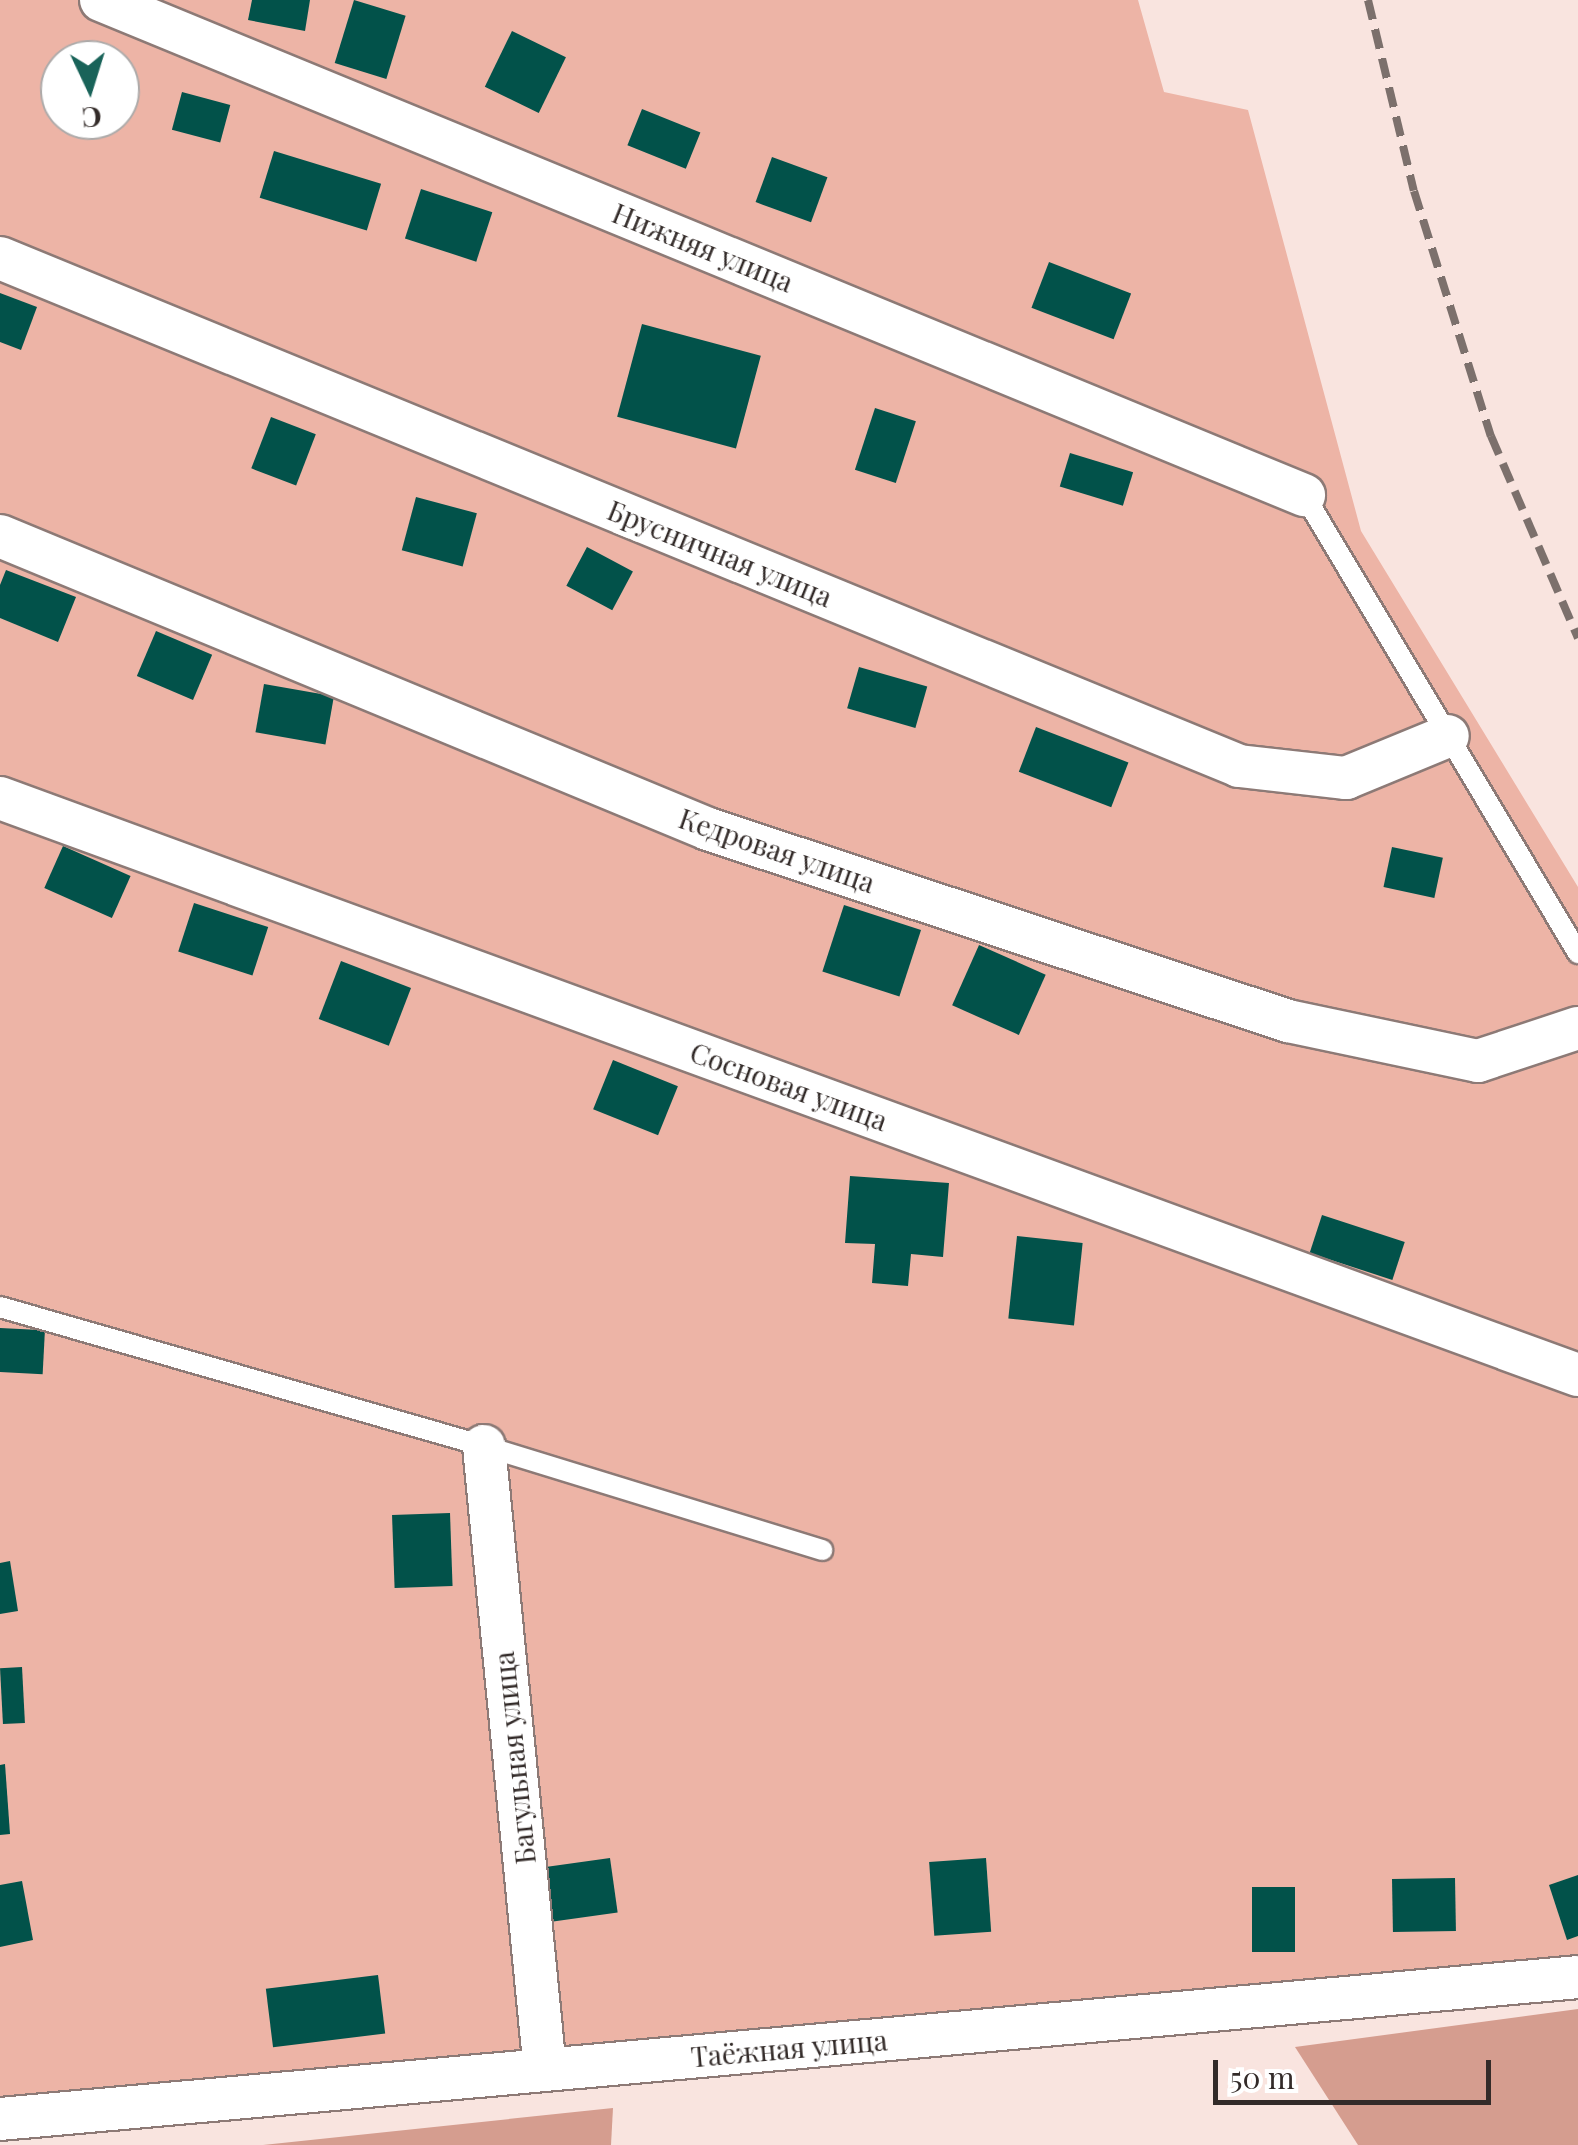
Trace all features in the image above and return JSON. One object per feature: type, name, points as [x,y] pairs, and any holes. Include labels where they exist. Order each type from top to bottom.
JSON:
[{"type":"street","name":"Нижняя улица","points":[[101,0],[1304,495]]},
{"type":"street","name":"Брусничная улица","points":[[0,258],[1239,766],[1346,778],[1448,736]]},
{"type":"street","name":"Кедровая улица","points":[[0,536],[708,828],[1288,1022],[1478,1061],[1578,1028]]},
{"type":"street","name":"Сосновая улица","points":[[0,798],[1578,1375]]},
{"type":"street","name":"Багульная улица","points":[[484,1446],[545,2070]]},
{"type":"street","name":"Таёжная улица","points":[[0,2119],[1578,1978]]},
{"type":"lane","points":[[1304,495],[1578,952]]},
{"type":"lane","points":[[0,1307],[484,1446],[822,1550]]},
{"type":"shaded area","points":[[0,0],[1138,0],[1164,92],[1248,110],[1361,531],[1578,887],[1578,1971],[0,2138]]},
{"type":"shaded area","points":[[1578,2009],[1578,2145],[1358,2145],[1295,2047]]},
{"type":"shaded area","points":[[613,2108],[611,2145],[263,2145]]},
{"type":"building","points":[[252,0],[310,0],[305,31],[248,20]]},
{"type":"building","points":[[354,0],[406,16],[386,79],[335,63]]},
{"type":"building","points":[[512,31],[566,57],[539,113],[485,87]]},
{"type":"building","points":[[182,92],[230,105],[220,143],[172,130]]},
{"type":"building","points":[[642,109],[700,133],[686,169],[627,145]]},
{"type":"building","points":[[274,151],[381,184],[367,231],[260,198]]},
{"type":"building","points":[[772,157],[827,177],[811,222],[756,202]]},
{"type":"building","points":[[421,189],[492,212],[476,262],[405,238]]},
{"type":"building","points":[[1049,262],[1131,294],[1114,339],[1031,308]]},
{"type":"building","points":[[0,293],[37,307],[21,350],[0,342]]},
{"type":"building","points":[[642,324],[761,356],[736,449],[617,417]]},
{"type":"building","points":[[875,408],[916,421],[896,483],[855,470]]},
{"type":"building","points":[[271,417],[316,434],[296,486],[251,468]]},
{"type":"building","points":[[1070,453],[1133,472],[1123,506],[1060,486]]},
{"type":"building","points":[[416,497],[477,513],[463,566],[402,550]]},
{"type":"building","points":[[587,547],[633,571],[612,610],[566,586]]},
{"type":"building","points":[[6,570],[76,597],[58,642],[0,618],[0,585]]},
{"type":"building","points":[[156,631],[212,655],[193,700],[137,676]]},
{"type":"building","points":[[859,667],[927,687],[915,728],[847,708]]},
{"type":"building","points":[[264,684],[334,696],[325,745],[255,732]]},
{"type":"building","points":[[1036,727],[1128,762],[1111,807],[1019,772]]},
{"type":"building","points":[[63,846],[131,876],[112,918],[44,888]]},
{"type":"building","points":[[1392,847],[1443,858],[1434,898],[1383,887]]},
{"type":"building","points":[[194,903],[268,927],[252,976],[178,952]]},
{"type":"building","points":[[844,905],[921,930],[899,997],[822,972]]},
{"type":"building","points":[[979,945],[1046,975],[1019,1035],[952,1005]]},
{"type":"building","points":[[341,961],[411,988],[389,1046],[319,1019]]},
{"type":"building","points":[[613,1060],[678,1086],[658,1135],[593,1109]]},
{"type":"building","points":[[850,1176],[949,1183],[943,1257],[911,1254],[908,1286],[872,1283],[875,1244],[845,1243]]},
{"type":"building","points":[[1322,1215],[1405,1242],[1392,1280],[1310,1253]]},
{"type":"building","points":[[1017,1236],[1083,1243],[1074,1325],[1008,1319]]},
{"type":"building","points":[[0,1328],[45,1330],[43,1374],[0,1372]]},
{"type":"building","points":[[450,1513],[453,1586],[395,1588],[392,1515]]},
{"type":"building","points":[[10,1561],[18,1611],[0,1614],[0,1563]]},
{"type":"building","points":[[22,1667],[25,1723],[3,1724],[0,1668]]},
{"type":"building","points":[[5,1764],[10,1834],[0,1835],[0,1765]]},
{"type":"building","points":[[610,1858],[618,1912],[553,1922],[546,1867]]},
{"type":"building","points":[[986,1858],[991,1932],[934,1936],[929,1862]]},
{"type":"building","points":[[1578,1875],[1578,1936],[1567,1940],[1549,1885]]},
{"type":"building","points":[[1455,1878],[1456,1931],[1393,1932],[1392,1879]]},
{"type":"building","points":[[22,1881],[33,1940],[0,1947],[0,1885]]},
{"type":"building","points":[[1252,1887],[1295,1887],[1295,1952],[1252,1952]]},
{"type":"building","points":[[378,1975],[385,2034],[273,2047],[266,1989]]},
{"type":"railway","points":[[1368,0],[1414,191],[1491,436],[1578,638]]}]
